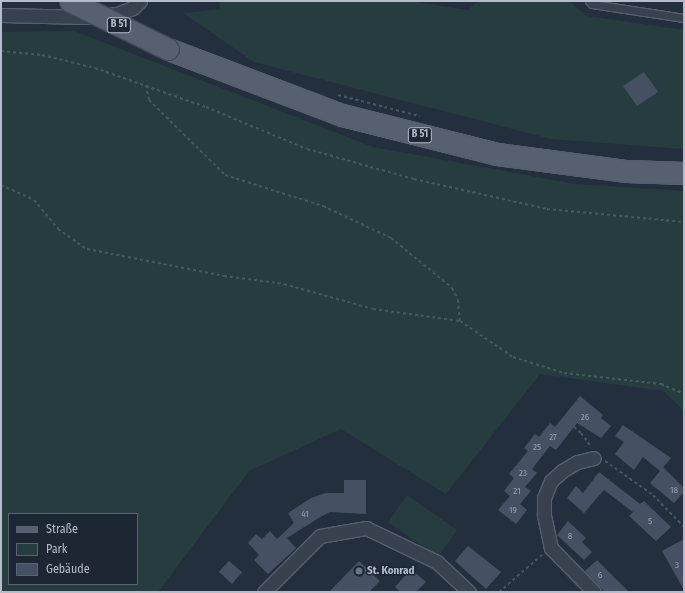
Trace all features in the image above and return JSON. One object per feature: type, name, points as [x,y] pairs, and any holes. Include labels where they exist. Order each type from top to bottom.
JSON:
[{"type":"main road","name":"B 51","points":[[70,1],[168,48],[342,115],[497,154],[627,171],[684,173]]},
{"type":"street","points":[[1,15],[88,17],[117,14],[132,8],[140,1]]},
{"type":"street","points":[[594,458],[577,462],[551,482],[544,498],[544,514],[551,548],[594,592]]},
{"type":"street","points":[[264,592],[320,536],[366,528],[437,562],[469,592]]},
{"type":"lane","points":[[589,1],[592,4],[684,18]]},
{"type":"path","points":[[1,51],[42,55],[95,68],[146,85],[307,149],[414,180],[547,209],[684,222]]},
{"type":"path","points":[[146,85],[149,100],[225,175],[323,206],[392,238],[452,288],[458,300],[460,321]]},
{"type":"path","points":[[333,93],[424,117]]},
{"type":"path","points":[[1,185],[34,200],[58,229],[87,249],[224,276],[284,284],[373,309],[460,321],[520,359],[564,373],[661,384],[684,394]]},
{"type":"path","points":[[565,419],[590,443],[594,458],[611,463],[628,475],[653,495],[684,527]]},
{"type":"path","points":[[499,592],[551,548]]},
{"type":"green space","points":[[219,1],[410,1],[468,10],[478,1],[569,1],[587,16],[684,30],[684,149],[551,139],[254,62],[183,13],[220,9]]},
{"type":"green space","points":[[74,31],[373,147],[575,184],[684,191],[684,411],[663,391],[540,374],[446,494],[341,429],[249,471],[158,592],[1,592],[1,32]]},
{"type":"green space","points":[[407,495],[457,530],[438,557],[388,522]]},
{"type":"building","points":[[644,72],[658,92],[637,106],[623,86]]},
{"type":"building","points":[[580,396],[603,415],[601,418],[611,426],[601,438],[577,423],[556,450],[550,446],[532,469],[537,473],[525,487],[531,491],[520,504],[527,510],[516,524],[498,510],[510,496],[504,491],[514,478],[509,474],[528,451],[524,448],[535,434],[539,437],[550,423],[555,427]]},
{"type":"building","points":[[623,425],[671,458],[663,467],[684,488],[684,492],[674,503],[650,483],[660,471],[643,457],[634,470],[615,454],[624,442],[615,436]]},
{"type":"building","points":[[599,472],[640,504],[644,501],[671,527],[656,541],[629,516],[633,512],[604,490],[584,513],[567,498],[576,486],[583,493]]},
{"type":"building","points":[[344,480],[366,480],[366,514],[330,512],[322,516],[287,538],[296,548],[268,574],[254,560],[259,555],[248,543],[256,534],[262,539],[270,531],[277,539],[294,523],[288,513],[311,498],[326,493],[344,493]]},
{"type":"building","points":[[568,521],[586,538],[582,542],[592,552],[584,560],[557,535]]},
{"type":"building","points":[[684,539],[684,590],[662,551]]},
{"type":"building","points":[[468,546],[501,572],[486,589],[455,561]]},
{"type":"building","points":[[597,560],[629,592],[605,592],[600,587],[585,571]]},
{"type":"building","points":[[229,561],[242,572],[232,584],[219,572]]},
{"type":"building","name":"St. Konrad","points":[[359,561],[380,581],[369,592],[329,592]]},
{"type":"building","points":[[411,569],[426,582],[416,592],[401,592],[395,587]]},
{"type":"place","name":"St. Konrad","points":[[359,571]]}]
